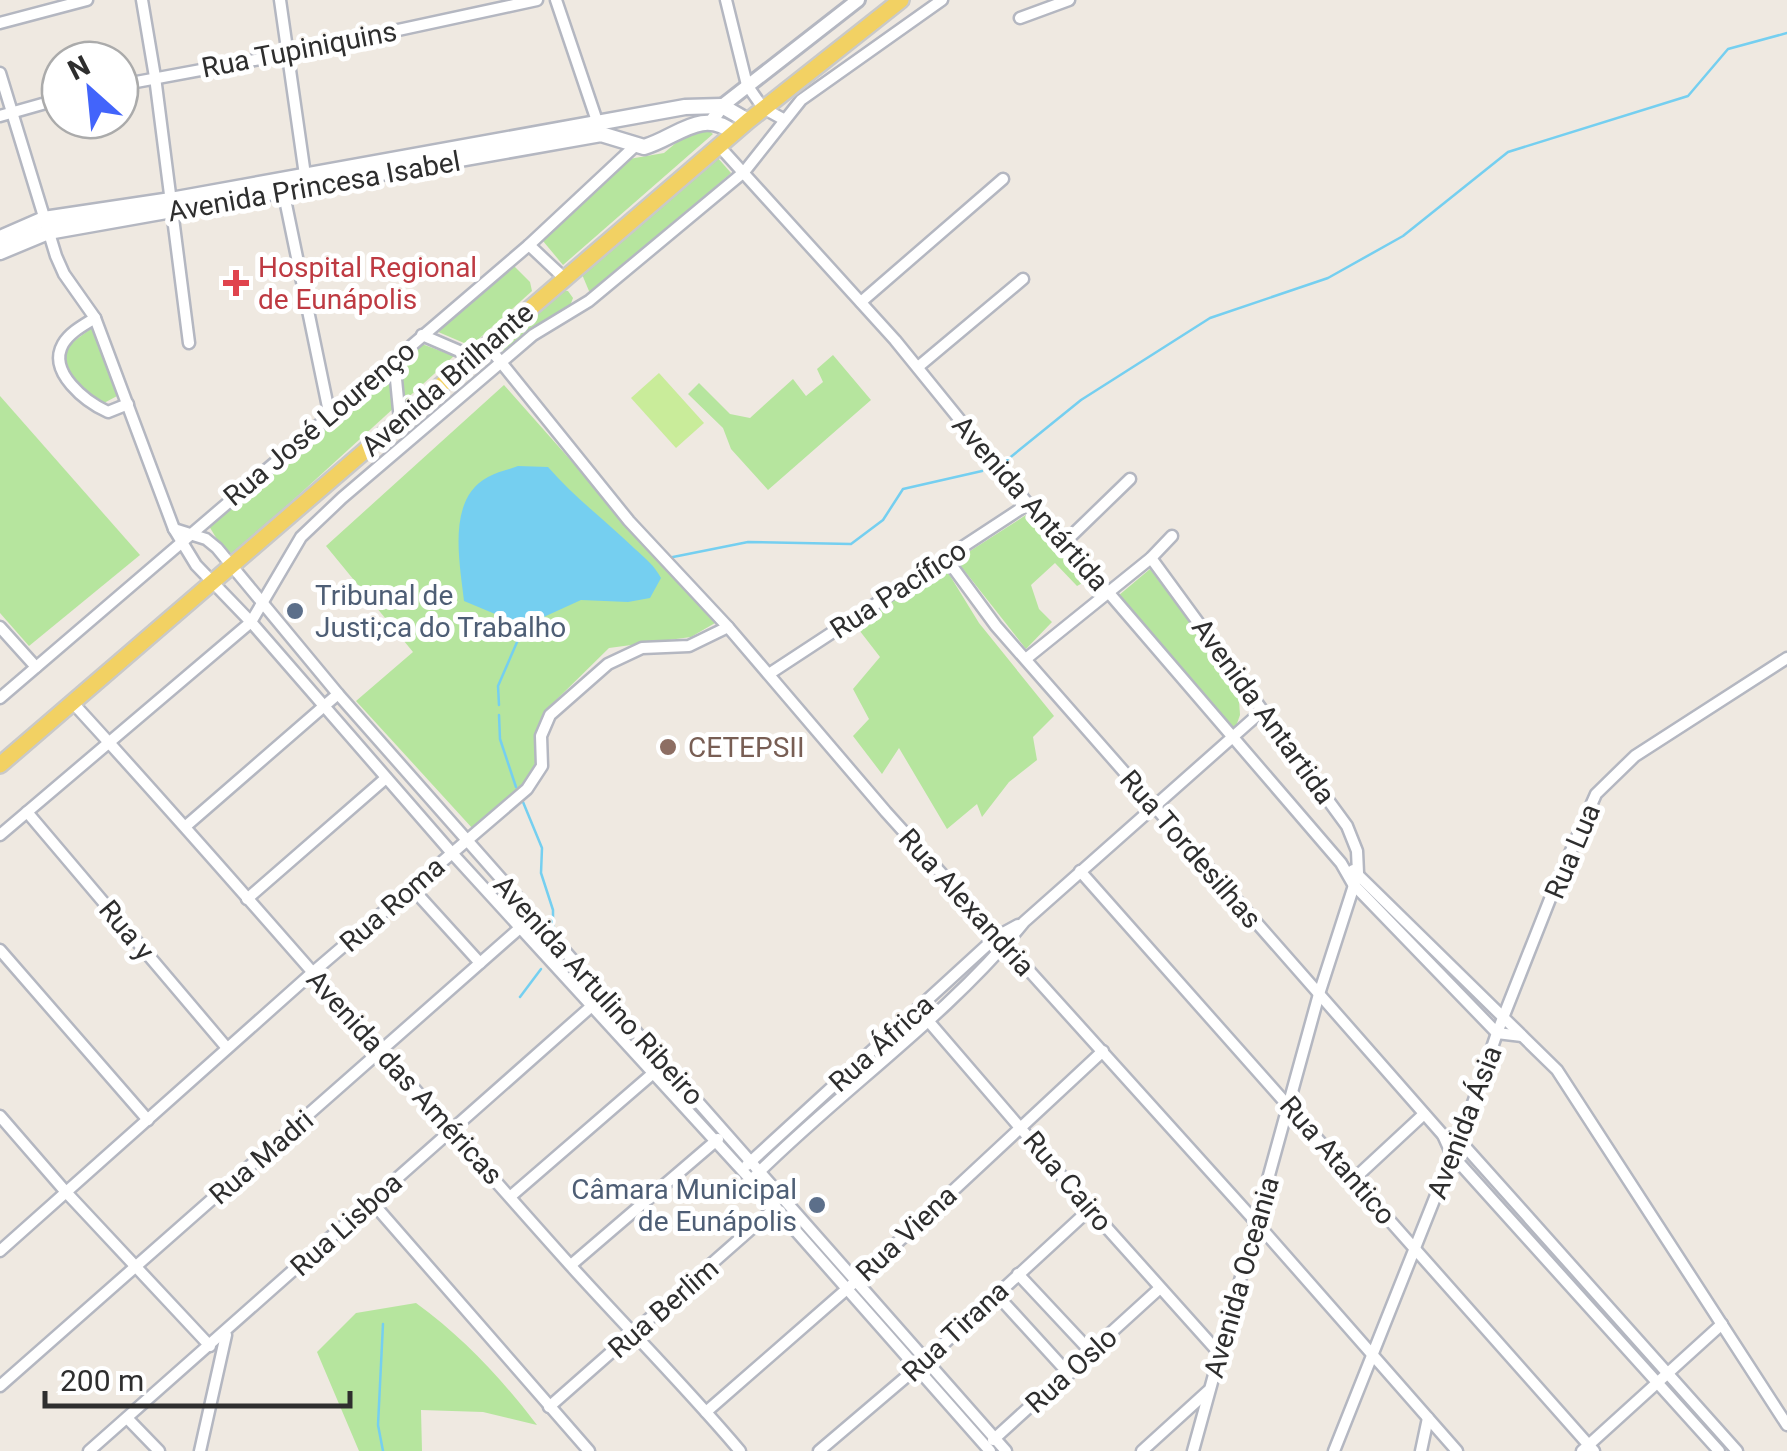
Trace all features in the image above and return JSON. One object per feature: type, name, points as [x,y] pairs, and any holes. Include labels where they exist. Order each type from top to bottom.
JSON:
[{"type":"main road","name":"Avenida Brilhante","points":[[0,765],[748,120],[901,0]]},
{"type":"main road","points":[[663,140],[658,112],[722,106],[748,120]]},
{"type":"main road","name":"Avenida Princesa Isabel","points":[[0,238],[46,226],[534,142],[658,112]]},
{"type":"main road","points":[[630,118],[633,144],[647,147],[700,122],[725,125],[734,132]]},
{"type":"main road","name":"Avenida Princesa Isabel","points":[[599,129],[633,144]]},
{"type":"main road","name":"Avenida Princesa Isabel","points":[[0,252],[46,226]]},
{"type":"street","points":[[0,23],[87,0]]},
{"type":"street","points":[[142,0],[189,343]]},
{"type":"street","points":[[280,0],[306,181]]},
{"type":"street","name":"Rua Tupiniquins","points":[[140,80],[287,54],[537,0]]},
{"type":"street","points":[[556,0],[599,129]]},
{"type":"street","points":[[726,0],[747,85],[763,108],[783,119]]},
{"type":"street","points":[[711,122],[722,106],[747,85],[858,0]]},
{"type":"street","points":[[0,835],[251,622],[306,531],[500,362],[533,335],[589,302],[744,172],[801,100],[942,0]]},
{"type":"street","points":[[1020,18],[1068,0]]},
{"type":"street","name":"Avenida Artulino Ribeiro","points":[[0,73],[64,274],[95,318],[180,542],[451,852],[653,1074],[756,1176],[921,1364],[988,1447],[1006,1451]]},
{"type":"street","points":[[0,116],[40,104]]},
{"type":"street","name":"Rua José Lourenço","points":[[0,698],[529,245],[633,144]]},
{"type":"street","name":"Avenida Antártida","points":[[719,146],[918,367],[1028,504],[1341,863],[1353,884],[1498,1033]]},
{"type":"street","points":[[861,302],[1002,180]]},
{"type":"street","points":[[282,185],[329,412],[333,411]]},
{"type":"street","points":[[529,245],[564,278]]},
{"type":"street","points":[[918,367],[1023,278]]},
{"type":"street","points":[[95,318],[64,344],[60,360],[65,376],[90,404],[108,412],[128,404]]},
{"type":"street","points":[[422,336],[473,357]]},
{"type":"street","name":"Rua Alexandria","points":[[488,345],[629,520],[1458,1451]]},
{"type":"street","points":[[394,359],[400,420]]},
{"type":"street","points":[[1064,544],[1130,479]]},
{"type":"street","name":"Rua Pacífico","points":[[769,674],[1028,504]]},
{"type":"street","points":[[174,529],[191,533]]},
{"type":"street","name":"Avenida Artulino Ribeiro","points":[[191,533],[217,548],[232,565],[338,694],[664,1064],[720,1137]]},
{"type":"street","points":[[1027,658],[1151,558],[1172,536]]},
{"type":"street","name":"Rua Tordesilhas","points":[[946,558],[996,626],[1424,1114],[1442,1135],[1452,1155],[1719,1451]]},
{"type":"street","name":"Avenida Antartida","points":[[1151,558],[1346,826],[1357,851],[1358,872]]},
{"type":"street","points":[[0,627],[36,667]]},
{"type":"street","name":"Rua Roma","points":[[0,1251],[411,886],[527,789],[542,766],[541,736],[550,715],[608,664],[642,648],[689,646],[728,628]]},
{"type":"street","name":"Rua Lua","points":[[1505,1016],[1596,794],[1623,765],[1645,749],[1787,658]]},
{"type":"street","points":[[186,826],[338,694]]},
{"type":"street","name":"Avenida das Américas","points":[[72,702],[740,1451]]},
{"type":"street","name":"Rua África","points":[[746,1165],[918,1009],[1024,922],[1262,710]]},
{"type":"street","points":[[247,899],[386,778]]},
{"type":"street","name":"Rua y","points":[[27,812],[228,1048]]},
{"type":"street","name":"Avenida Antártida","points":[[1341,863],[1358,872],[1558,1070],[1787,1425]]},
{"type":"street","name":"Rua Atantico","points":[[1080,871],[1588,1449]]},
{"type":"street","name":"Avenida Oceania","points":[[1193,1451],[1255,1221],[1358,872]]},
{"type":"street","points":[[411,886],[480,963]]},
{"type":"street","name":"Rua Madri","points":[[0,1386],[521,927]]},
{"type":"street","name":"Rua África","points":[[756,1176],[929,1020],[1000,941]]},
{"type":"street","points":[[0,950],[148,1120]]},
{"type":"street","name":"Rua Lisboa","points":[[90,1451],[603,997]]},
{"type":"street","name":"Rua Cairo","points":[[918,1009],[1219,1352]]},
{"type":"street","name":"Avenida Ásia","points":[[1334,1451],[1460,1141],[1505,1016]]},
{"type":"street","points":[[1498,1033],[1522,1036]]},
{"type":"street","name":"Rua Viena","points":[[706,1412],[851,1285],[1103,1051]]},
{"type":"street","points":[[511,1196],[664,1064]]},
{"type":"street","points":[[1354,1180],[1424,1114]]},
{"type":"street","points":[[0,1116],[210,1346]]},
{"type":"street","points":[[1442,1135],[1460,1141],[1737,1451]]},
{"type":"street","points":[[571,1265],[720,1137]]},
{"type":"street","name":"Avenida Artulino Ribeiro","points":[[756,1176],[776,1207],[851,1285]]},
{"type":"street","points":[[371,1201],[588,1451]]},
{"type":"street","name":"Rua Berlim","points":[[548,1407],[776,1207]]},
{"type":"street","name":"Rua Tirana","points":[[819,1451],[921,1364],[1090,1209]]},
{"type":"street","points":[[1018,1274],[1092,1353]]},
{"type":"street","name":"Rua Oslo","points":[[988,1447],[1160,1288]]},
{"type":"street","points":[[996,1294],[1069,1374]]},
{"type":"street","points":[[1588,1449],[1722,1324]]},
{"type":"street","points":[[200,1451],[226,1332]]},
{"type":"street","points":[[1142,1451],[1209,1390]]},
{"type":"street","points":[[127,1418],[159,1451]]},
{"type":"street","points":[[1421,1451],[1428,1418]]},
{"type":"green space","points":[[702,126],[713,134],[563,265],[543,241],[629,159],[664,153]]},
{"type":"green space","points":[[717,157],[731,173],[597,290],[589,291],[581,272]]},
{"type":"green space","points":[[514,266],[530,282],[532,291],[471,346],[436,331]]},
{"type":"green space","points":[[561,290],[568,291],[573,298],[570,306],[525,332],[503,352],[496,344]]},
{"type":"green space","points":[[93,327],[119,395],[104,403],[75,382],[65,357],[65,348]]},
{"type":"green space","points":[[422,344],[454,356],[403,402],[399,363]]},
{"type":"green space","points":[[833,355],[871,400],[768,490],[731,449],[723,428],[688,394],[699,383],[730,414],[750,418],[793,379],[806,396],[823,382],[817,369]]},
{"type":"green space","points":[[391,370],[395,407],[233,555],[209,526]]},
{"type":"green space","points":[[659,373],[704,423],[676,448],[631,398]]},
{"type":"green space","points":[[504,385],[715,623],[691,637],[609,648],[544,712],[531,785],[473,829],[356,701],[413,652],[326,546]]},
{"type":"green space","points":[[0,396],[140,555],[29,646],[0,613]]},
{"type":"green space","points":[[1026,515],[1088,580],[1077,586],[1055,563],[1031,585],[1039,609],[1052,622],[1026,649],[956,560]]},
{"type":"green space","points":[[944,566],[979,623],[1054,716],[1033,737],[1037,760],[1009,782],[982,817],[977,804],[947,829],[899,748],[882,774],[853,736],[869,719],[853,689],[880,657],[856,626]]},
{"type":"green space","points":[[1150,569],[1238,686],[1240,715],[1234,732],[1118,596]]},
{"type":"green space","points":[[416,1303],[481,1360],[537,1425],[483,1412],[421,1410],[422,1451],[359,1451],[317,1352],[356,1313]]},
{"type":"water","points":[[518,466],[548,467],[650,562],[661,578],[650,598],[628,602],[581,600],[524,626],[464,601],[459,533],[466,500],[488,477]]},
{"type":"waterway","points":[[1007,460],[1081,400],[1210,318],[1328,278],[1403,236],[1508,152],[1688,96],[1728,49],[1787,33]]},
{"type":"waterway","points":[[673,557],[748,542],[851,544],[883,520],[903,489],[982,471]]},
{"type":"waterway","points":[[499,705],[498,686],[524,626]]},
{"type":"waterway","points":[[499,715],[500,739],[516,787]]},
{"type":"waterway","points":[[523,802],[542,848],[541,873],[553,910],[553,932]]},
{"type":"waterway","points":[[520,997],[541,969]]},
{"type":"waterway","points":[[383,1324],[378,1425],[383,1451]]},
{"type":"place","name":"Hospital Regional de Eunápolis","points":[[236,283]]},
{"type":"place","name":"Tribunal de Justi;ca do Trabalho","points":[[295,611]]},
{"type":"place","name":"CETEPSII","points":[[668,747]]},
{"type":"place","name":"Câmara Municipal de Eunápolis","points":[[817,1205]]}]
